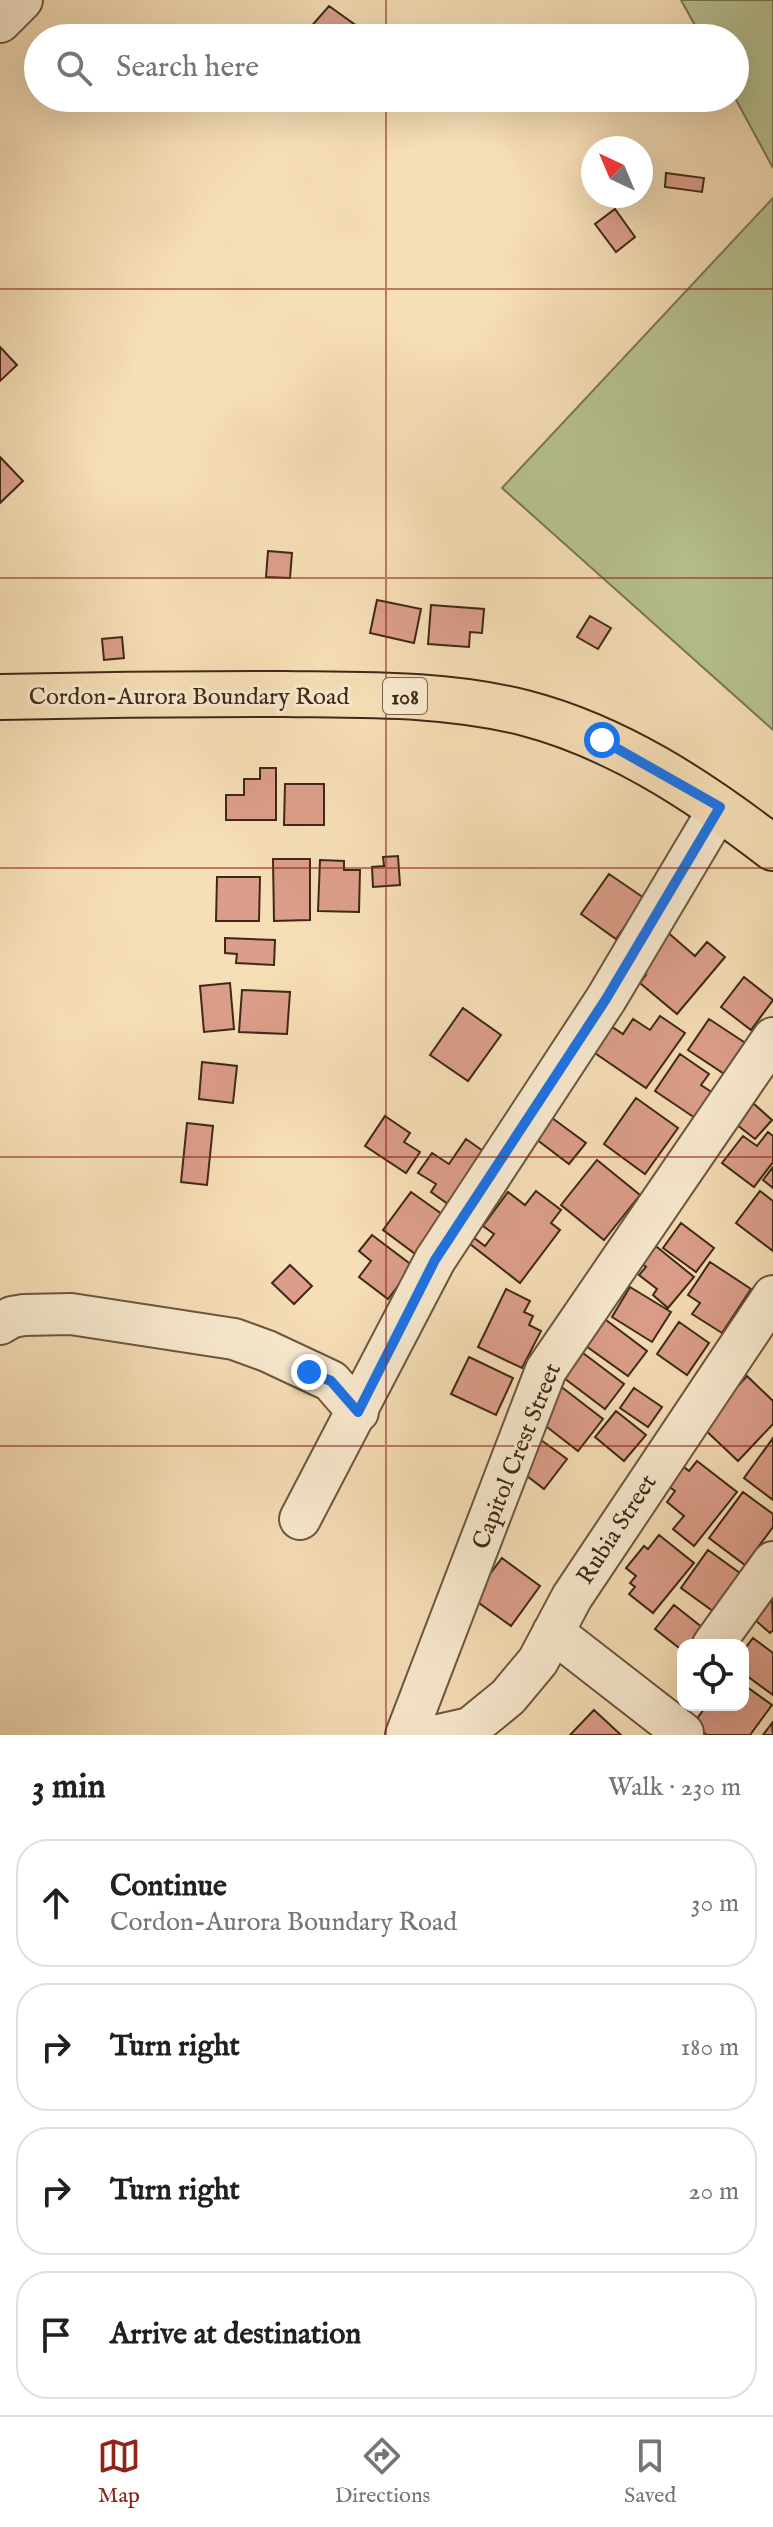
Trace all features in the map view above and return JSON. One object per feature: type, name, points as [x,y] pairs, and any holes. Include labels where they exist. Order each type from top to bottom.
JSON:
[{"type":"main road","name":"Cordon-Aurora Boundary Road","points":[[0,697],[401,695],[525,713],[602,740],[720,807],[773,848]]},
{"type":"street","points":[[0,22],[22,0]]},
{"type":"street","points":[[300,1519],[435,1260],[606,999],[720,807]]},
{"type":"street","name":"Capitol Crest Street","points":[[406,1735],[546,1370],[773,1038]]},
{"type":"street","name":"Rubia Street","points":[[439,1735],[470,1728],[508,1697],[538,1661],[580,1584],[773,1296]]},
{"type":"street","points":[[0,1324],[24,1315],[71,1314],[234,1339],[331,1381],[358,1412]]},
{"type":"street","points":[[717,1639],[773,1562]]},
{"type":"street","points":[[553,1632],[684,1734]]},
{"type":"street","points":[[677,1711],[684,1734]]},
{"type":"green space","points":[[681,0],[773,0],[773,168],[743,112],[749,112],[749,24],[694,24]]},
{"type":"green space","points":[[773,198],[773,730],[502,488]]},
{"type":"building","points":[[329,6],[354,24],[313,24]]},
{"type":"building","points":[[666,173],[704,178],[702,192],[665,187]]},
{"type":"building","points":[[615,209],[635,237],[616,252],[595,224]]},
{"type":"building","points":[[0,347],[17,365],[0,381]]},
{"type":"building","points":[[0,457],[23,481],[0,503]]},
{"type":"building","points":[[268,551],[292,553],[290,578],[266,577]]},
{"type":"building","points":[[377,600],[421,609],[414,643],[370,633]]},
{"type":"building","points":[[431,605],[484,609],[482,633],[470,632],[469,647],[428,644]]},
{"type":"building","points":[[590,616],[611,628],[598,649],[577,637]]},
{"type":"building","points":[[122,637],[124,658],[104,660],[102,639]]},
{"type":"building","points":[[260,768],[276,768],[276,820],[226,820],[226,795],[244,795],[244,779],[260,779]]},
{"type":"building","points":[[285,784],[324,784],[324,825],[284,825]]},
{"type":"building","points":[[398,856],[400,885],[373,887],[372,867],[384,866],[383,857]]},
{"type":"building","points":[[273,859],[310,859],[310,920],[274,921]]},
{"type":"building","points":[[320,860],[344,861],[344,870],[360,870],[359,912],[318,911]]},
{"type":"building","points":[[609,874],[644,898],[616,939],[581,914]]},
{"type":"building","points":[[217,877],[260,877],[259,921],[216,921]]},
{"type":"building","points":[[665,930],[695,956],[707,942],[725,957],[677,1014],[640,983],[646,975],[635,965]]},
{"type":"building","points":[[225,938],[275,940],[274,965],[236,963],[237,954],[225,953]]},
{"type":"building","points":[[744,977],[773,1000],[751,1030],[721,1007]]},
{"type":"building","points":[[230,983],[234,1029],[204,1032],[200,986]]},
{"type":"building","points":[[242,990],[290,992],[287,1034],[239,1032]]},
{"type":"building","points":[[463,1008],[501,1035],[468,1081],[430,1055]]},
{"type":"building","points":[[660,1016],[685,1033],[646,1088],[586,1047],[603,1021],[623,1034],[633,1019],[650,1030]]},
{"type":"building","points":[[709,1019],[747,1044],[726,1075],[688,1050]]},
{"type":"building","points":[[680,1054],[709,1074],[701,1085],[716,1095],[698,1120],[655,1091]]},
{"type":"building","points":[[202,1062],[237,1066],[233,1103],[199,1099]]},
{"type":"building","points":[[636,1098],[678,1128],[645,1174],[604,1144]]},
{"type":"building","points":[[753,1103],[772,1120],[755,1139],[736,1124]]},
{"type":"building","points":[[548,1115],[586,1143],[569,1164],[532,1136]]},
{"type":"building","points":[[385,1116],[410,1133],[404,1142],[420,1152],[406,1173],[365,1146]]},
{"type":"building","points":[[187,1123],[213,1126],[207,1185],[181,1182]]},
{"type":"building","points":[[768,1132],[773,1136],[773,1162],[754,1187],[722,1163],[743,1136],[757,1146]]},
{"type":"building","points":[[466,1139],[483,1151],[448,1204],[431,1192],[436,1184],[418,1173],[432,1153],[449,1164]]},
{"type":"building","points":[[597,1160],[640,1195],[604,1240],[561,1205]]},
{"type":"building","points":[[773,1167],[773,1188],[763,1180]]},
{"type":"building","points":[[536,1191],[561,1210],[551,1223],[560,1230],[520,1283],[470,1244],[474,1238],[485,1246],[494,1234],[483,1226],[508,1192],[525,1205]]},
{"type":"building","points":[[760,1191],[773,1201],[773,1251],[736,1223]]},
{"type":"building","points":[[411,1192],[446,1217],[418,1256],[383,1230]]},
{"type":"building","points":[[681,1223],[714,1248],[696,1272],[663,1248]]},
{"type":"building","points":[[372,1235],[413,1266],[388,1299],[359,1277],[371,1261],[359,1251]]},
{"type":"building","points":[[652,1243],[694,1277],[668,1308],[653,1295],[657,1289],[639,1275],[646,1267],[637,1260]]},
{"type":"building","points":[[710,1262],[751,1289],[722,1333],[692,1314],[700,1303],[688,1295]]},
{"type":"building","points":[[290,1265],[312,1286],[294,1304],[272,1283]]},
{"type":"building","points":[[630,1287],[671,1312],[652,1342],[612,1317]]},
{"type":"building","points":[[506,1289],[530,1301],[524,1312],[533,1316],[529,1325],[541,1331],[522,1368],[478,1347]]},
{"type":"building","points":[[598,1314],[647,1351],[628,1376],[579,1341]]},
{"type":"building","points":[[679,1322],[709,1343],[687,1375],[657,1354]]},
{"type":"building","points":[[579,1350],[624,1384],[605,1409],[560,1375]]},
{"type":"building","points":[[469,1357],[513,1378],[496,1415],[451,1394]]},
{"type":"building","points":[[747,1376],[773,1401],[773,1424],[738,1461],[701,1426]]},
{"type":"building","points":[[555,1382],[603,1419],[578,1451],[538,1420]]},
{"type":"building","points":[[634,1388],[662,1407],[648,1427],[620,1408]]},
{"type":"building","points":[[616,1411],[646,1435],[624,1461],[595,1437]]},
{"type":"building","points":[[773,1438],[773,1500],[744,1478]]},
{"type":"building","points":[[541,1440],[567,1459],[544,1489],[518,1469]]},
{"type":"building","points":[[697,1461],[737,1492],[694,1546],[673,1529],[684,1516],[667,1502],[675,1491],[664,1483],[680,1464],[689,1471]]},
{"type":"building","points":[[743,1492],[773,1514],[773,1527],[745,1565],[709,1538]]},
{"type":"building","points":[[659,1535],[694,1563],[653,1613],[629,1594],[635,1587],[630,1583],[636,1576],[626,1568],[644,1546],[648,1549]]},
{"type":"building","points":[[708,1550],[744,1576],[717,1614],[681,1588]]},
{"type":"building","points":[[502,1558],[540,1586],[511,1626],[472,1598]]},
{"type":"building","points":[[772,1599],[773,1630],[770,1633],[755,1620]]},
{"type":"building","points":[[674,1605],[708,1632],[703,1639],[677,1639],[677,1646],[655,1629]]},
{"type":"building","points":[[753,1638],[773,1653],[773,1695],[749,1677],[749,1643]]},
{"type":"building","points":[[749,1688],[772,1705],[750,1735],[707,1735],[693,1724],[703,1711],[749,1711]]},
{"type":"building","points":[[594,1710],[621,1735],[570,1735]]},
{"type":"building","points":[[772,1723],[773,1735],[763,1735]]},
{"type":"route","points":[[309,1372],[331,1381],[358,1412],[435,1260],[606,999],[720,807],[602,740]]}]
